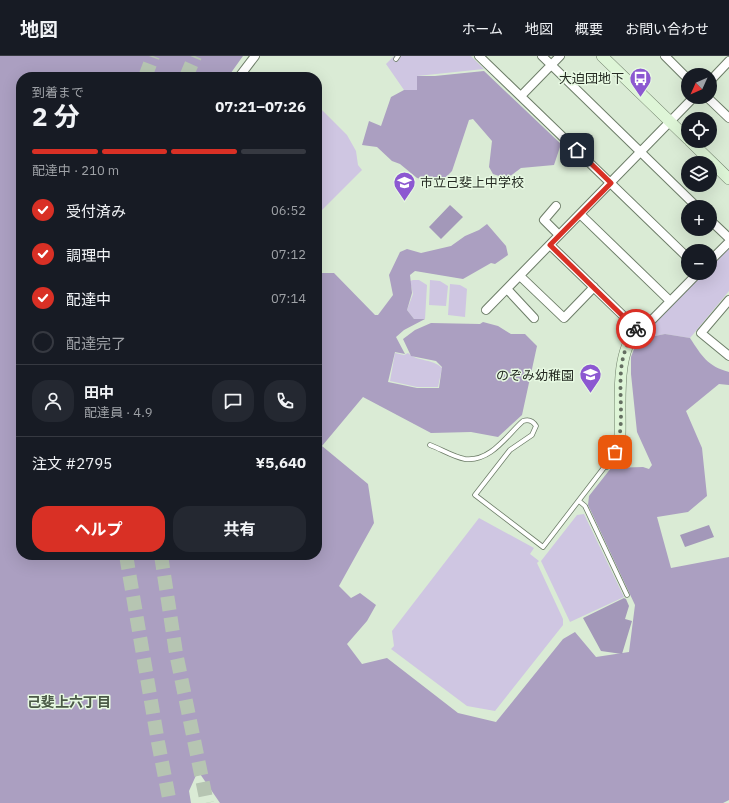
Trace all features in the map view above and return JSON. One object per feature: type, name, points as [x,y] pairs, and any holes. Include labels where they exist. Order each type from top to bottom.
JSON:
[{"type":"street","points":[[243,72],[255,56]]},
{"type":"street","points":[[479,56],[681,251]]},
{"type":"street","points":[[542,56],[690,200]]},
{"type":"street","points":[[521,96],[560,56]]},
{"type":"street","points":[[602,56],[681,132]]},
{"type":"street","points":[[665,56],[681,72]]},
{"type":"street","points":[[717,73],[729,61]]},
{"type":"street","points":[[486,310],[687,104]]},
{"type":"street","points":[[714,104],[729,118]]},
{"type":"street","points":[[697,148],[729,179]]},
{"type":"street","points":[[556,206],[544,220],[559,235]]},
{"type":"street","points":[[580,214],[670,301]]},
{"type":"street","points":[[717,227],[729,238]]},
{"type":"street","points":[[717,254],[729,242]]},
{"type":"street","points":[[550,245],[638,330]]},
{"type":"street","points":[[520,276],[564,318],[594,287]]},
{"type":"street","points":[[606,465],[618,445],[620,435],[623,358],[627,344],[638,330],[640,332],[691,280]]},
{"type":"street","points":[[507,289],[534,318]]},
{"type":"street","points":[[729,300],[701,333],[729,356]]},
{"type":"lane","points":[[430,445],[459,457],[477,458],[503,443],[523,421],[533,421],[536,426],[534,432],[510,450],[475,494],[543,547],[606,465]]},
{"type":"lane","points":[[579,501],[585,506],[627,595]]},
{"type":"shaded area","points":[[0,56],[243,56],[232,72],[16,72],[16,560],[322,560],[322,446],[368,484],[374,523],[339,586],[351,598],[360,593],[376,605],[367,621],[347,644],[362,664],[387,658],[458,713],[496,722],[563,639],[575,632],[596,657],[629,652],[635,605],[588,505],[589,496],[611,468],[643,467],[649,469],[652,465],[637,432],[631,374],[631,357],[634,349],[645,338],[665,334],[690,338],[706,360],[715,367],[729,372],[729,385],[719,384],[686,411],[702,448],[707,496],[688,512],[657,517],[671,568],[729,557],[729,800],[723,803],[220,803],[198,771],[189,791],[191,803],[0,803]]},
{"type":"shaded area","points":[[394,56],[471,56],[484,69],[417,76],[417,90],[404,90],[386,64]]},
{"type":"shaded area","points":[[484,71],[561,144],[554,165],[521,168],[509,177],[505,178],[493,174],[489,167],[492,141],[473,119],[469,120],[452,171],[446,177],[432,181],[417,178],[400,164],[392,161],[377,147],[362,145],[369,121],[381,126],[391,97],[404,90],[417,90],[417,76],[435,76]]},
{"type":"shaded area","points":[[322,110],[347,135],[356,151],[358,165],[362,170],[322,210]]},
{"type":"shaded area","points":[[450,205],[463,217],[441,239],[429,227]]},
{"type":"shaded area","points":[[487,224],[506,246],[508,255],[495,264],[491,263],[463,279],[415,271],[410,275],[412,293],[407,310],[414,319],[425,319],[404,330],[396,337],[405,354],[395,352],[388,382],[417,388],[439,388],[442,367],[436,361],[411,356],[403,339],[415,330],[431,323],[480,324],[483,322],[498,326],[511,334],[525,334],[537,346],[522,415],[498,437],[471,432],[431,433],[363,397],[322,446],[322,273],[334,273],[375,315],[378,315],[393,295],[389,275],[400,252],[407,249],[421,253],[451,246],[465,236],[479,230]]},
{"type":"shaded area","points":[[729,246],[729,291],[690,338],[665,334],[645,338],[639,337],[696,280],[717,280],[717,258]]},
{"type":"shaded area","points":[[419,280],[427,285],[425,319],[414,319],[407,310],[413,294],[410,281]]},
{"type":"shaded area","points":[[430,280],[440,281],[448,286],[446,306],[429,305]]},
{"type":"shaded area","points":[[450,284],[460,285],[467,289],[465,317],[448,315]]},
{"type":"shaded area","points":[[395,353],[404,355],[408,353],[416,358],[434,363],[442,368],[438,387],[417,387],[390,381]]},
{"type":"shaded area","points":[[584,514],[624,597],[570,622],[541,561],[577,515]]},
{"type":"shaded area","points":[[479,518],[534,548],[530,554],[539,561],[537,563],[563,619],[563,625],[495,711],[467,706],[391,649],[394,646],[392,631]]},
{"type":"shaded area","points":[[709,525],[714,537],[685,547],[680,535]]},
{"type":"shaded area","points":[[624,598],[629,606],[625,619],[632,621],[622,654],[601,651],[583,618]]},
{"type":"tunnel","points":[[147,72],[153,56]]},
{"type":"tunnel","points":[[188,72],[195,56]]},
{"type":"tunnel","points":[[127,560],[170,803]]},
{"type":"tunnel","points":[[162,560],[176,653],[207,803]]},
{"type":"way so far","points":[[615,452],[620,435],[623,358],[627,344],[638,330],[636,329]]},
{"type":"place","name":"大迫団地下","points":[[640,98]]},
{"type":"place","name":"市立己斐上中学校","points":[[405,202]]},
{"type":"place","name":"のぞみ幼稚園","points":[[590,394]]},
{"type":"district","name":"己斐上六丁目","points":[[69,702]]},
{"type":"route","points":[[577,150],[611,183],[550,245],[636,329]]}]
